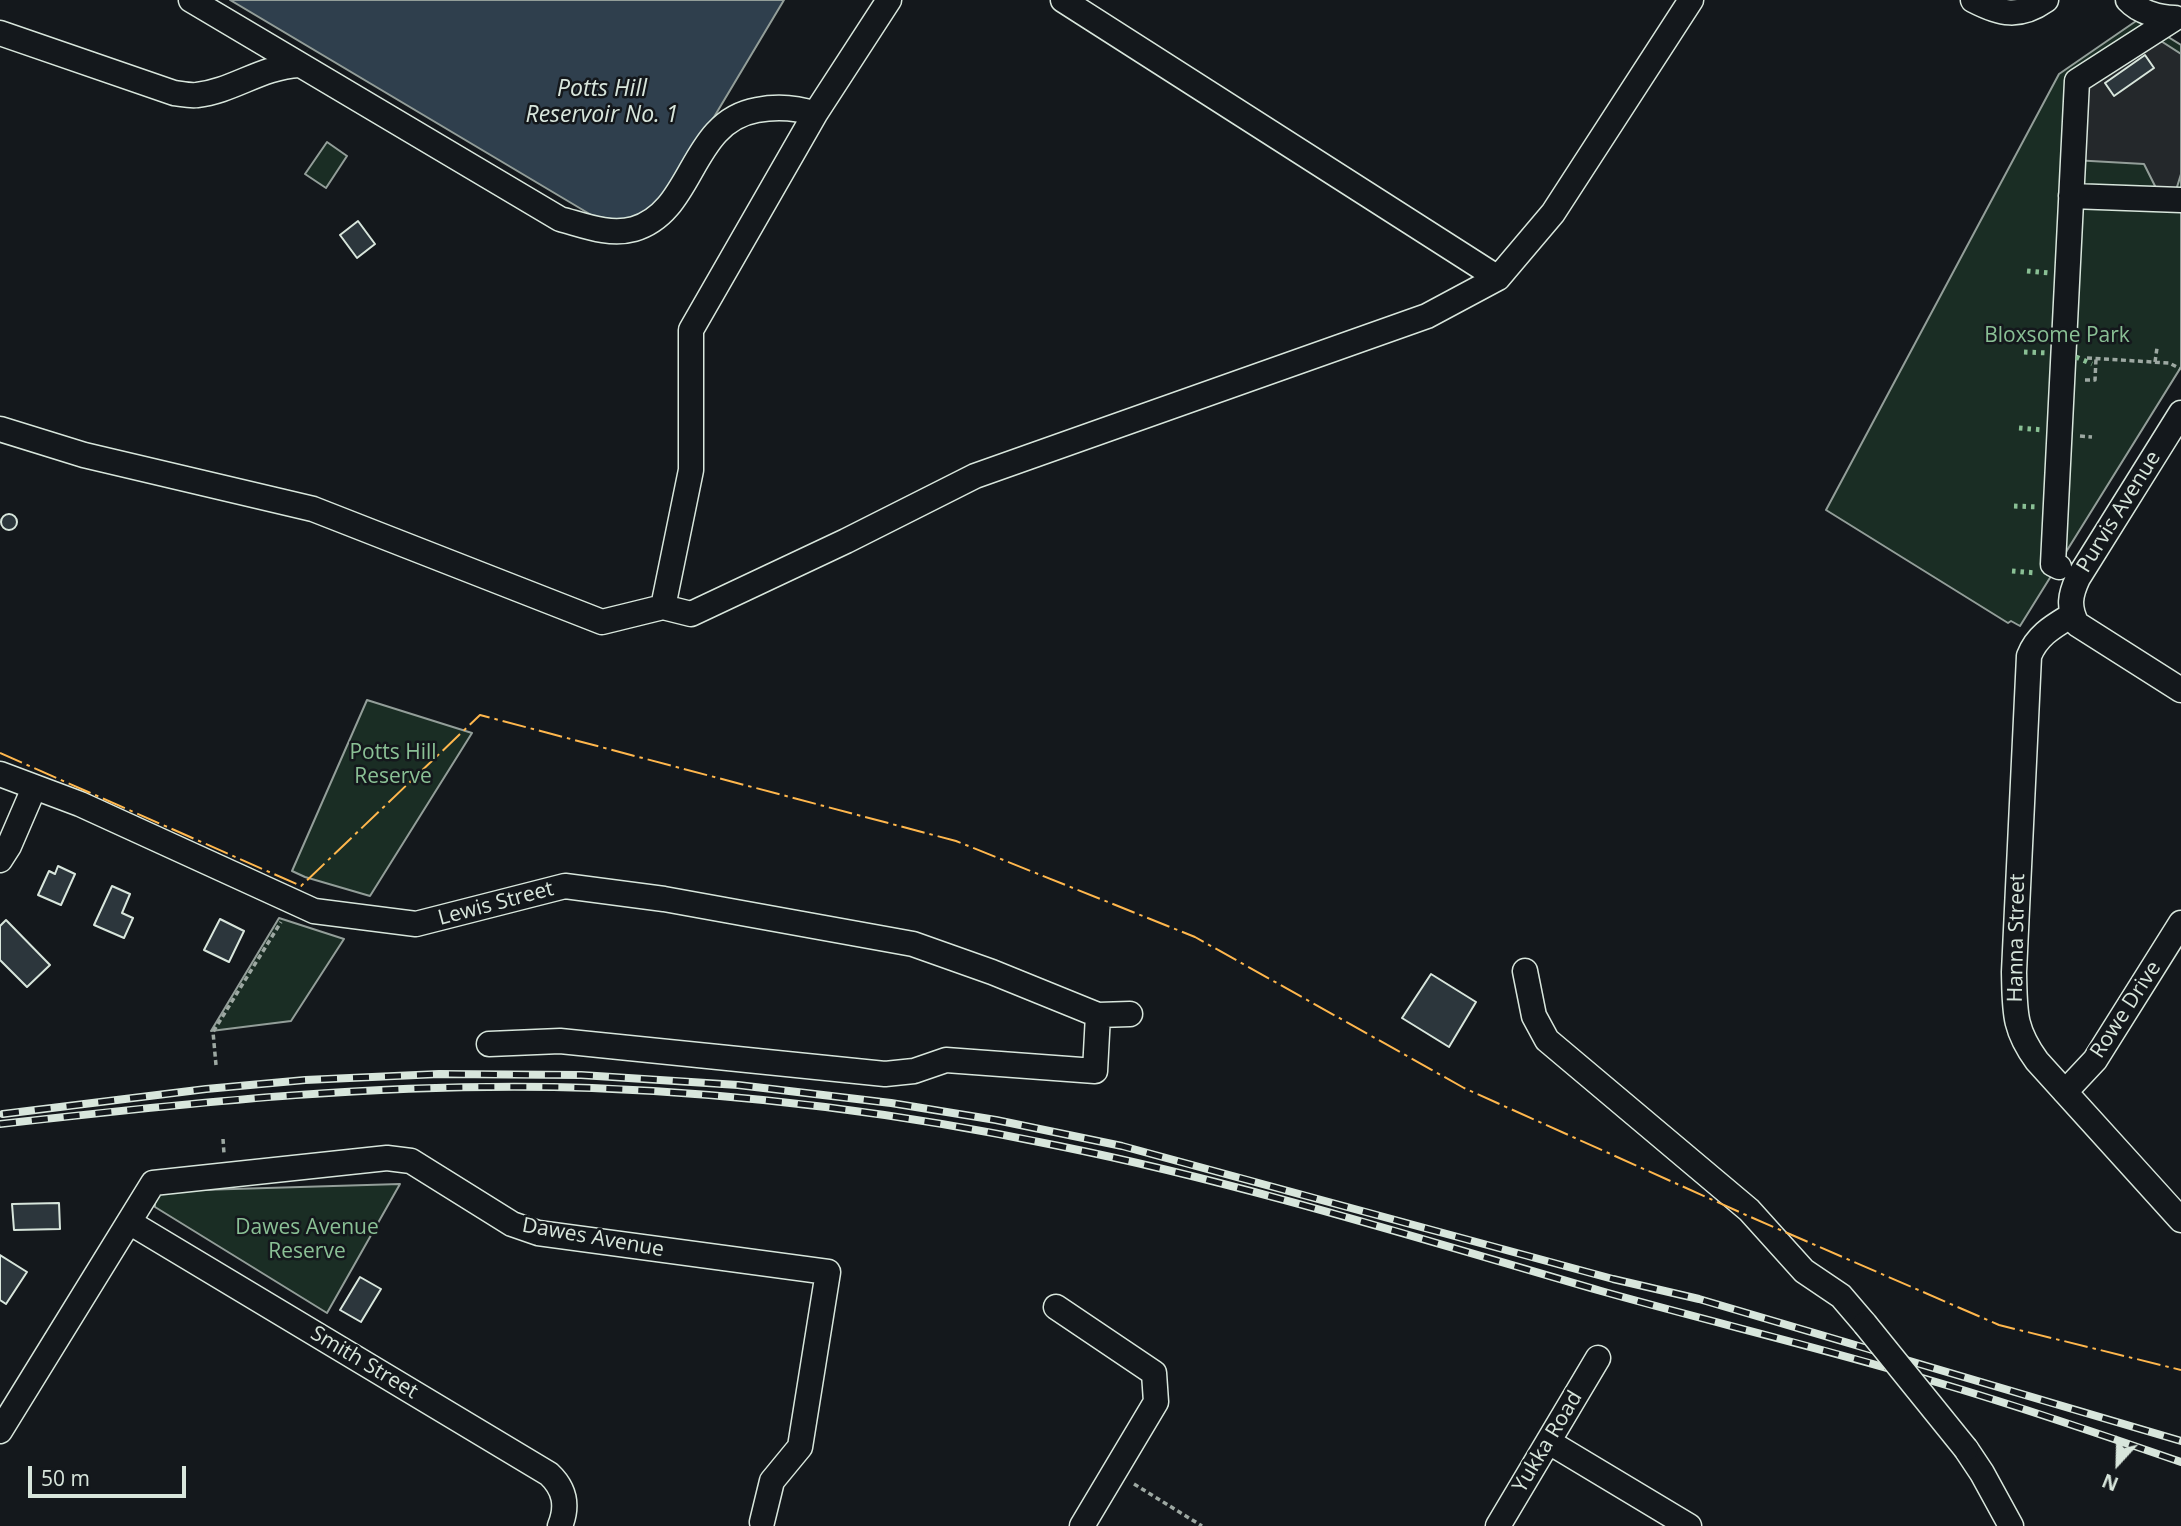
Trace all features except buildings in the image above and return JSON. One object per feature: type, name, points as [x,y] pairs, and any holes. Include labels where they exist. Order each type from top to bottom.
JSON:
[{"type":"street","points":[[191,0],[560,219],[602,230],[635,228],[663,211],[674,199],[710,138],[729,118],[771,107],[796,108],[815,114]]},
{"type":"street","points":[[663,607],[691,470],[691,330],[815,114],[889,0]]},
{"type":"street","points":[[1063,0],[1498,278]]},
{"type":"street","points":[[0,429],[85,455],[313,509],[602,622],[663,607],[691,614],[975,476],[1427,316],[1498,278],[1553,213],[1691,0]]},
{"type":"street","points":[[1973,0],[2006,14],[2039,2]]},
{"type":"street","points":[[2128,0],[2132,5],[2162,18],[2179,18]]},
{"type":"street","points":[[2059,568],[2053,564],[2071,196],[2065,150],[2077,81],[2179,18]]},
{"type":"street","points":[[0,33],[174,93],[196,95],[215,91],[267,69],[299,65]]},
{"type":"street","points":[[2071,196],[2181,200]]},
{"type":"street","name":"Purvis Avenue","points":[[2072,615],[2070,602],[2078,578],[2181,413]]},
{"type":"street","points":[[2072,615],[2077,624],[2086,631],[2177,679]]},
{"type":"street","name":"Hanna Street","points":[[2072,615],[2040,636],[2029,656],[2014,972],[2016,1019],[2023,1042],[2181,1220]]},
{"type":"street","name":"Lewis Street","points":[[0,774],[80,804],[314,911],[416,924],[565,886],[664,899],[913,944],[992,972],[1098,1015],[1130,1014]]},
{"type":"street","points":[[0,860],[9,846],[34,788]]},
{"type":"street","name":"Rowe Drive","points":[[2065,1091],[2095,1060],[2181,923]]},
{"type":"street","points":[[1525,971],[1534,1016],[1547,1040],[1749,1210],[1804,1272],[1841,1296],[1966,1449],[2011,1526]]},
{"type":"street","points":[[489,1044],[560,1041],[885,1074],[914,1071],[946,1060],[1095,1071],[1098,1015]]},
{"type":"street","name":"Dawes Avenue","points":[[0,1431],[153,1183],[387,1158],[411,1161],[512,1224],[538,1233],[828,1272],[800,1447],[772,1481],[762,1521]]},
{"type":"street","name":"Smith Street","points":[[130,1222],[549,1474],[563,1493],[565,1506],[560,1526]]},
{"type":"street","points":[[1056,1307],[1154,1373],[1156,1402],[1082,1526]]},
{"type":"street","name":"Yukka Road","points":[[1498,1526],[1598,1358]]},
{"type":"street","points":[[1549,1443],[1689,1526]]},
{"type":"path","points":[[2155,362],[2157,348]]},
{"type":"path","points":[[2063,357],[2169,363],[2181,369]]},
{"type":"path","points":[[216,1065],[214,1032],[278,927],[290,901]]},
{"type":"path","points":[[1114,1472],[1202,1526]]},
{"type":"green space","name":"Bloxsome Park","points":[[2139,19],[2181,45],[2181,367],[2020,626],[2011,621],[2008,623],[1826,510],[2059,74]]},
{"type":"green space","points":[[327,142],[347,156],[326,188],[305,174]]},
{"type":"green space","name":"Potts Hill Reserve","points":[[367,700],[472,733],[370,896],[292,871]]},
{"type":"green space","points":[[279,918],[344,939],[291,1021],[211,1031]]},
{"type":"green space","name":"Dawes Avenue Reserve","points":[[400,1184],[327,1313],[155,1207],[158,1196],[167,1191]]},
{"type":"shaded area","points":[[2150,34],[2181,54],[2181,174],[2173,200],[2162,200],[2144,164],[2073,160],[2077,81]]},
{"type":"water","name":"Potts Hill Reservoir No. 1","points":[[230,0],[784,0],[668,194],[642,216],[626,220],[593,216]]},
{"type":"railway","points":[[3,1114],[206,1089],[305,1080],[439,1074],[581,1075],[738,1085],[891,1103],[996,1120],[1122,1146],[1613,1279],[1699,1299],[2181,1441]]},
{"type":"railway","points":[[0,1124],[296,1095],[518,1087],[710,1095],[827,1107],[944,1124],[1059,1146],[1263,1194],[1601,1291],[1936,1382],[2181,1462]]},
{"type":"hedge","points":[[2027,271],[2049,273]]},
{"type":"hedge","points":[[2024,352],[2048,353]]},
{"type":"hedge","points":[[2076,357],[2092,364]]},
{"type":"hedge","points":[[2019,428],[2044,430]]},
{"type":"hedge","points":[[2014,506],[2039,507]]},
{"type":"hedge","points":[[2012,571],[2037,573]]},
{"type":"power","points":[[0,753],[301,886],[480,715],[956,841],[1195,937],[1464,1088],[1999,1325],[2181,1370]]}]
